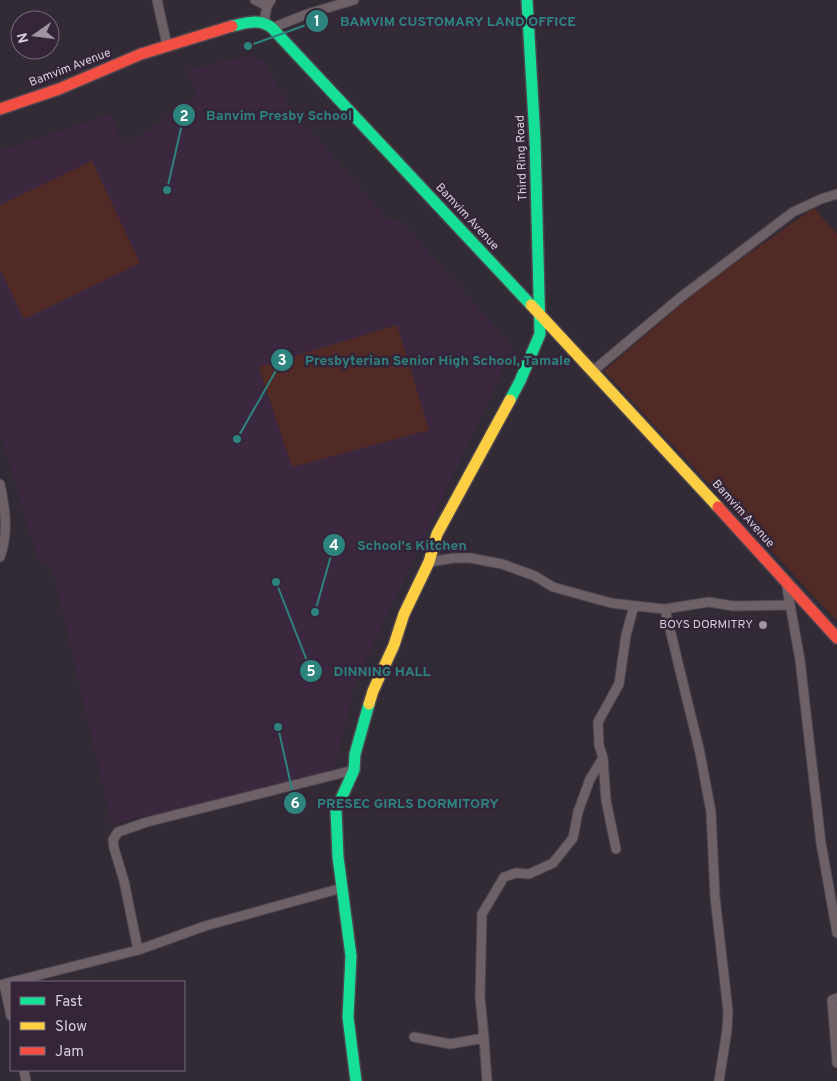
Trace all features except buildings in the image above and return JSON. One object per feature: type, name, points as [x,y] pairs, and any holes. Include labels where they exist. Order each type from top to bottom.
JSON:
[{"type":"street","points":[[157,0],[167,45]]},
{"type":"street","points":[[255,0],[269,3],[268,25],[354,0]]},
{"type":"street","name":"Third Ring Road","points":[[356,1081],[348,1017],[351,956],[336,832],[336,810],[354,770],[355,754],[373,691],[394,645],[404,614],[429,562],[437,534],[527,369],[540,334],[535,139],[526,0]]},
{"type":"street","name":"Bamvim Avenue","points":[[0,109],[60,88],[167,45],[249,22],[268,25],[593,371],[837,638]]},
{"type":"street","points":[[593,371],[681,297],[793,212],[837,194]]},
{"type":"street","points":[[0,484],[5,508],[6,527],[5,540],[0,557]]},
{"type":"street","points":[[429,562],[454,558],[470,558],[502,564],[535,576],[552,587],[611,603],[634,606],[665,608],[709,602],[733,606],[790,605]]},
{"type":"street","points":[[786,582],[800,660],[821,843],[837,933]]},
{"type":"street","points":[[616,849],[606,800],[598,722],[619,684],[624,642],[634,606]]},
{"type":"street","points":[[665,608],[710,803],[714,889],[728,1011],[719,1081]]},
{"type":"street","points":[[488,1081],[480,998],[482,914],[504,877],[516,873],[529,874],[552,863],[573,838],[578,812],[590,779],[603,758]]},
{"type":"street","points":[[138,950],[124,880],[114,848],[113,840],[118,832],[147,822],[354,770]]},
{"type":"street","points":[[18,981],[138,950],[205,926],[342,888]]},
{"type":"street","points":[[2,985],[10,1013]]},
{"type":"street","points":[[837,998],[832,1000],[837,1063]]},
{"type":"street","points":[[414,1037],[450,1044],[484,1038]]},
{"type":"shaded area","points":[[251,55],[264,62],[290,107],[386,218],[402,222],[513,348],[355,683],[333,774],[112,824],[52,566],[37,558],[0,431],[0,151],[111,114],[124,148],[197,95],[188,70]]},
{"type":"shaded area","points":[[92,161],[140,263],[24,319],[0,269],[0,205]]},
{"type":"shaded area","points":[[814,208],[837,234],[837,621],[604,371],[701,287]]},
{"type":"shaded area","points":[[397,325],[429,430],[292,467],[259,367]]},
{"type":"traffic: fast","points":[[510,400],[540,334],[535,139],[527,0]]},
{"type":"traffic: fast","points":[[232,26],[258,22],[272,28],[531,305]]},
{"type":"traffic: fast","points":[[356,1081],[348,1017],[351,956],[338,857],[336,810],[354,770],[355,754],[369,704]]},
{"type":"traffic: slow","points":[[531,305],[718,507]]},
{"type":"traffic: slow","points":[[369,704],[394,645],[404,614],[429,562],[437,534],[510,400]]},
{"type":"traffic: jam","points":[[0,109],[59,89],[141,54],[232,26]]},
{"type":"traffic: jam","points":[[718,507],[837,638]]},
{"type":"place","name":"BAMVIM CUSTOMARY LAND OFFICE","points":[[248,46]]},
{"type":"place","name":"Banvim Presby School","points":[[167,190]]},
{"type":"place","name":"Presbyterian Senior High School, Tamale","points":[[237,439]]},
{"type":"place","name":"DINNING HALL","points":[[276,582]]},
{"type":"place","name":"School's Kitchen","points":[[315,612]]},
{"type":"place","name":"BOYS DORMITRY","points":[[763,625]]},
{"type":"place","name":"PRESEC GIRLS DORMITORY","points":[[278,727]]}]
